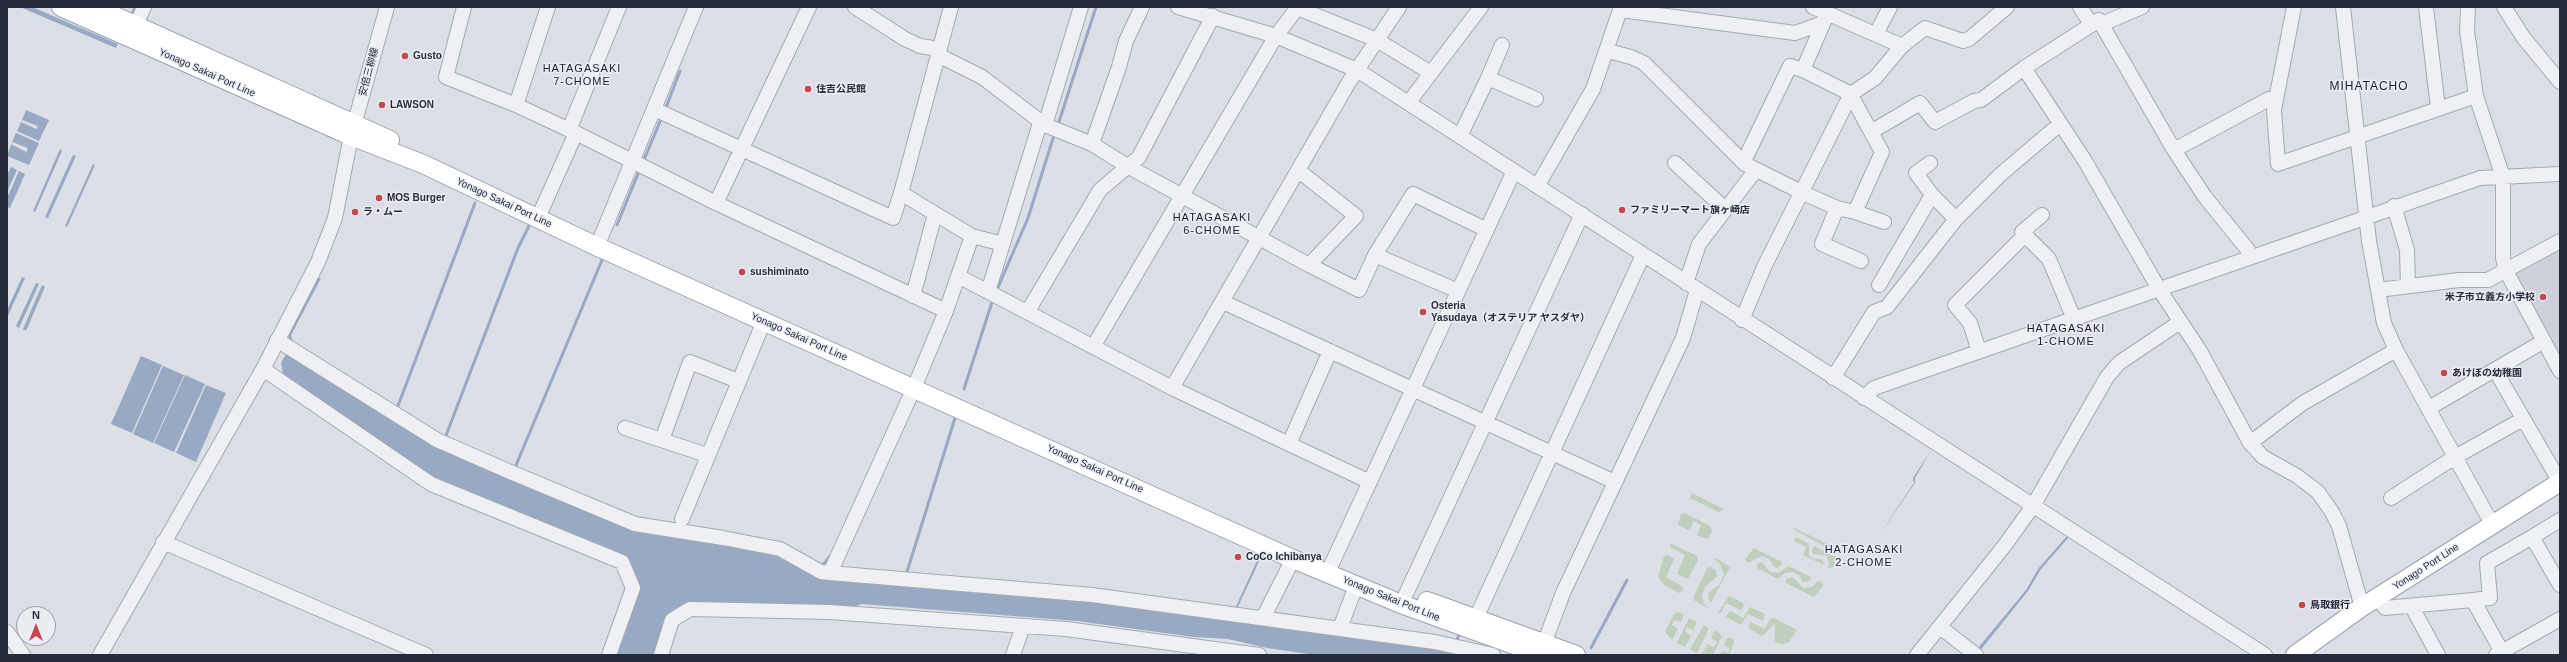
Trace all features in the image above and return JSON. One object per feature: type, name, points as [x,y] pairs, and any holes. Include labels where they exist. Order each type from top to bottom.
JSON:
[{"type":"main road","name":"Yonago Sakai Port Line","points":[[60,7],[133,32],[542,210],[1293,559],[1330,568],[1356,586],[1542,651],[1576,655]]},
{"type":"main road","name":"Yonago Sakai Port Line","points":[[97,7],[133,32]]},
{"type":"main road","name":"Yonago Sakai Port Line","points":[[353,129],[598,247],[764,322],[916,384],[1330,568],[1476,618],[1542,651]]},
{"type":"main road","name":"Yonago Port Line","points":[[2295,655],[2370,603],[2560,482]]},
{"type":"street","points":[[133,32],[144,7]]},
{"type":"street","name":"安倍三柳線","points":[[100,655],[163,542],[263,369],[318,262],[335,218],[353,129],[387,7]]},
{"type":"street","points":[[464,7],[446,77],[516,105],[573,131],[716,203],[946,311]]},
{"type":"street","points":[[516,105],[548,7]]},
{"type":"street","points":[[542,210],[620,7]]},
{"type":"street","points":[[601,237],[696,7]]},
{"type":"street","points":[[716,203],[809,7]]},
{"type":"street","points":[[855,7],[905,39],[939,52],[982,77],[1043,124],[1092,144],[1129,167],[1309,265],[1359,290],[1375,255],[1413,194],[1487,230]]},
{"type":"street","points":[[654,109],[893,218],[901,194],[951,7]]},
{"type":"street","points":[[988,292],[1081,7]]},
{"type":"street","points":[[1092,144],[1119,67],[1126,41],[1142,7]]},
{"type":"street","points":[[1178,7],[1213,16],[1276,36],[1357,70],[1538,185],[1742,320],[2265,655]]},
{"type":"street","points":[[1093,347],[1276,36],[1297,7],[1377,40],[1431,73]]},
{"type":"street","points":[[1172,388],[1357,70],[1399,7]]},
{"type":"street","points":[[1409,102],[1481,7]]},
{"type":"street","points":[[1876,34],[1890,7]]},
{"type":"street","points":[[1742,320],[1764,267],[1803,194],[1850,96],[1874,78],[1902,46],[1925,28],[1963,41],[1969,39],[2007,7]]},
{"type":"street","points":[[2080,7],[2096,24],[2174,150],[2205,197],[2248,250],[2250,258]]},
{"type":"street","points":[[1871,132],[1920,103],[1935,122],[1974,101],[1981,100],[2024,68],[2096,24],[2142,7]]},
{"type":"street","points":[[2294,7],[2274,110],[2278,164],[2476,96]]},
{"type":"street","points":[[2343,7],[2366,216],[2384,323],[2396,350],[2492,524]]},
{"type":"street","points":[[2426,7],[2438,108]]},
{"type":"street","points":[[2468,7],[2467,31],[2476,96],[2503,177],[2503,258],[2506,271],[2560,371]]},
{"type":"street","points":[[2504,7],[2523,37],[2560,82]]},
{"type":"street","points":[[1538,185],[1593,89],[1608,52],[1621,8],[1795,34],[1819,12]]},
{"type":"street","points":[[1819,12],[1876,34],[1902,46]]},
{"type":"street","points":[[1803,70],[1819,12]]},
{"type":"street","points":[[1028,311],[1100,190],[1139,157],[1213,16]]},
{"type":"street","points":[[1460,136],[1502,45]]},
{"type":"street","points":[[1608,52],[1631,57],[1644,63],[1755,171],[1803,194],[1837,208],[1855,212],[1884,222]]},
{"type":"street","points":[[1744,161],[1790,66],[1803,70],[1853,99],[1882,152],[1855,212]]},
{"type":"street","points":[[2024,68],[2085,161],[2159,289],[2200,351],[2250,443],[2263,457],[2318,492],[2332,512],[2370,603],[2385,608],[2412,607],[2490,598],[2487,563],[2560,520]]},
{"type":"street","points":[[1488,78],[1536,100]]},
{"type":"street","points":[[2174,150],[2269,99],[2276,100]]},
{"type":"street","points":[[1833,378],[1874,312],[1886,307],[1956,219],[2002,174],[2060,124]]},
{"type":"street","points":[[1675,163],[1725,209]]},
{"type":"street","points":[[1930,163],[1916,173],[1932,195],[1956,219]]},
{"type":"street","points":[[1299,171],[1356,216],[1309,265]]},
{"type":"street","points":[[1330,568],[1514,171]]},
{"type":"street","points":[[1542,651],[1563,593],[1682,338],[1698,244],[1755,171]]},
{"type":"street","points":[[1864,398],[1874,388],[2250,258],[2394,206],[2480,178],[2560,174]]},
{"type":"street","points":[[901,194],[972,236],[1003,244]]},
{"type":"street","points":[[1879,285],[1932,195]]},
{"type":"street","points":[[2394,206],[2407,250],[2408,285]]},
{"type":"street","points":[[1837,208],[1822,244],[1860,261]]},
{"type":"street","points":[[913,296],[935,214]]},
{"type":"street","points":[[1406,594],[1582,214]]},
{"type":"street","points":[[2042,214],[2022,232],[2049,259],[2074,319]]},
{"type":"street","points":[[1979,351],[1970,323],[1955,305],[2025,235]]},
{"type":"street","points":[[830,573],[916,384],[946,311],[972,236]]},
{"type":"street","points":[[2378,290],[2408,285],[2458,280],[2488,280],[2560,241]]},
{"type":"street","points":[[1375,255],[1458,291]]},
{"type":"street","points":[[1476,618],[1643,255]]},
{"type":"street","points":[[958,276],[1028,311],[1172,388],[1370,482]]},
{"type":"street","points":[[1223,302],[1615,482]]},
{"type":"street","points":[[682,519],[707,455],[764,322]]},
{"type":"street","points":[[1917,655],[2006,545],[2033,506],[2107,377],[2119,364],[2180,322]]},
{"type":"street","points":[[277,340],[444,444],[635,524],[780,549],[820,572],[1066,592],[1340,628],[1434,642],[1493,655]]},
{"type":"street","points":[[2429,408],[2544,341]]},
{"type":"street","points":[[2250,443],[2303,403],[2396,350]]},
{"type":"street","points":[[1290,444],[1330,351]]},
{"type":"street","points":[[662,440],[690,362],[738,381]]},
{"type":"street","points":[[263,369],[431,484],[622,562],[633,588],[609,655]]},
{"type":"street","points":[[2495,370],[2560,482]]},
{"type":"street","points":[[2391,498],[2455,457],[2523,419]]},
{"type":"street","points":[[625,428],[707,455]]},
{"type":"street","points":[[2532,537],[2560,585]]},
{"type":"street","points":[[163,542],[426,655]]},
{"type":"street","points":[[1263,618],[1293,559]]},
{"type":"street","points":[[1340,628],[1356,586]]},
{"type":"street","points":[[2473,600],[2499,653],[2560,619]]},
{"type":"street","points":[[2412,607],[2438,655]]},
{"type":"street","points":[[661,655],[672,620],[690,609],[828,612],[1066,629],[1259,655]]},
{"type":"street","points":[[1013,655],[1023,626]]},
{"type":"street","points":[[1940,626],[1974,654]]},
{"type":"street","points":[[7,632],[23,655]]},
{"type":"shaded area","name":"米子市立義方小学校","points":[[2560,244],[2560,361],[2512,273]]},
{"type":"green space","points":[[1692,493],[1723,510],[1718,512],[1690,498]]},
{"type":"green space","points":[[1685,513],[1710,526],[1712,531],[1708,539],[1697,535],[1701,525],[1694,521],[1689,530],[1678,525],[1681,514]]},
{"type":"green space","points":[[1794,528],[1830,545],[1836,552],[1794,530]]},
{"type":"green space","points":[[1796,537],[1809,544],[1809,555],[1813,559],[1822,559],[1824,565],[1803,555],[1806,547],[1794,541]]},
{"type":"green space","points":[[1670,543],[1697,556],[1698,560],[1688,579],[1677,574],[1685,555],[1670,547]]},
{"type":"green space","points":[[1814,546],[1837,558],[1833,567],[1828,568],[1829,562],[1826,556],[1813,554],[1812,551]]},
{"type":"green space","points":[[1754,548],[1782,562],[1782,564],[1778,568],[1774,567],[1769,559],[1762,556],[1747,563],[1745,559]]},
{"type":"green space","points":[[1667,555],[1674,559],[1666,577],[1683,587],[1683,590],[1679,593],[1664,585],[1658,577],[1664,556]]},
{"type":"green space","points":[[1713,558],[1716,558],[1730,567],[1711,603],[1708,598],[1709,592],[1719,585],[1724,575],[1720,564]]},
{"type":"green space","points":[[1762,562],[1770,572],[1779,573],[1788,566],[1811,577],[1811,579],[1807,582],[1802,582],[1800,576],[1793,572],[1785,573],[1778,579],[1757,568],[1757,564]]},
{"type":"green space","points":[[1710,567],[1716,570],[1717,576],[1705,587],[1702,596],[1704,604],[1710,609],[1695,601],[1693,598],[1707,568]]},
{"type":"green space","points":[[1793,577],[1803,588],[1812,587],[1818,581],[1822,582],[1823,586],[1814,597],[1786,583],[1786,579]]},
{"type":"green space","points":[[1729,596],[1743,603],[1744,606],[1741,610],[1726,603],[1721,613],[1718,613]]},
{"type":"green space","points":[[1750,607],[1765,614],[1763,621],[1748,614],[1741,625],[1726,617],[1730,611],[1743,618]]},
{"type":"green space","points":[[1678,612],[1684,615],[1681,622],[1674,620],[1672,625],[1678,629],[1672,640],[1665,632],[1674,614]]},
{"type":"green space","points":[[1689,618],[1697,622],[1693,630],[1687,627],[1685,632],[1691,636],[1685,647],[1677,643]]},
{"type":"green space","points":[[1774,618],[1797,630],[1789,642],[1783,644],[1775,642],[1775,624],[1762,636],[1748,628],[1750,622],[1765,629],[1770,619]]},
{"type":"green space","points":[[1704,625],[1709,628],[1697,653],[1690,649]]},
{"type":"green space","points":[[1715,630],[1722,636],[1713,655],[1702,655],[1707,644],[1714,647],[1717,642],[1711,638]]},
{"type":"green space","points":[[1728,637],[1733,639],[1734,643],[1729,655],[1719,655],[1722,651],[1728,653],[1730,649],[1724,645]]},
{"type":"water","points":[[20,7],[32,7],[118,44],[116,48]]},
{"type":"water","points":[[26,110],[49,120],[39,141],[17,131],[21,122],[36,129],[38,126],[22,120]]},
{"type":"water","points":[[16,133],[39,143],[29,165],[7,156],[11,144],[26,152],[28,148],[12,142]]},
{"type":"water","points":[[60,149],[62,151],[35,212],[33,211]]},
{"type":"water","points":[[73,155],[76,156],[48,218],[45,217]]},
{"type":"water","points":[[93,164],[95,165],[67,227],[65,226]]},
{"type":"water","points":[[11,167],[17,170],[7,192],[7,175]]},
{"type":"water","points":[[19,171],[25,174],[10,208],[7,207],[7,198]]},
{"type":"water","points":[[22,277],[25,278],[7,318],[7,310]]},
{"type":"water","points":[[36,283],[39,284],[19,328],[16,326]]},
{"type":"water","points":[[42,285],[45,287],[26,331],[23,329]]},
{"type":"water","points":[[293,324],[296,326],[291,335],[295,348],[357,393],[648,534],[774,550],[814,575],[1033,594],[1262,623],[1271,627],[1323,634],[1331,632],[1473,655],[1315,655],[1267,648],[1228,639],[1194,637],[1077,621],[862,604],[847,609],[687,603],[656,655],[616,655],[640,586],[628,557],[432,476],[283,374],[281,363],[291,345],[288,336]]},
{"type":"water","points":[[141,356],[162,365],[132,433],[111,424]]},
{"type":"water","points":[[163,366],[184,375],[153,443],[133,434]]},
{"type":"water","points":[[185,375],[205,384],[174,452],[154,443]]},
{"type":"water","points":[[206,385],[226,393],[196,462],[176,453]]},
{"type":"water","points":[[1932,449],[1915,478],[1915,483],[1876,540],[1914,483],[1913,478]]},
{"type":"water","points":[[2067,536],[2069,537],[2041,569],[2028,591],[1979,652],[1978,648],[2026,590],[2038,569]]},
{"type":"water","points":[[1260,554],[1262,555],[1236,611],[1234,611]]},
{"type":"waterway","points":[[132,15],[135,7]]},
{"type":"waterway","points":[[1058,125],[1096,7]]},
{"type":"waterway","points":[[665,110],[680,71]]},
{"type":"waterway","points":[[643,162],[662,117]]},
{"type":"waterway","points":[[996,292],[1028,218],[1055,132]]},
{"type":"waterway","points":[[617,225],[640,169]]},
{"type":"waterway","points":[[396,411],[475,203]]},
{"type":"waterway","points":[[445,438],[518,248],[529,226]]},
{"type":"waterway","points":[[514,470],[602,260]]},
{"type":"waterway","points":[[293,328],[319,279]]},
{"type":"waterway","points":[[964,389],[993,299]]},
{"type":"waterway","points":[[906,575],[955,418]]},
{"type":"waterway","points":[[822,566],[831,555]]},
{"type":"waterway","points":[[1591,648],[1627,580]]},
{"type":"waterway","points":[[1456,642],[1459,635]]},
{"type":"place","name":"Gusto","points":[[405,56]]},
{"type":"place","name":"住吉公民館","points":[[808,89]]},
{"type":"place","name":"LAWSON","points":[[382,105]]},
{"type":"place","name":"MOS Burger","points":[[379,198]]},
{"type":"place","name":"ファミリーマート旗ヶ崎店","points":[[1622,210]]},
{"type":"place","name":"ラ・ムー","points":[[355,212]]},
{"type":"place","name":"sushiminato","points":[[742,272]]},
{"type":"place","name":"米子市立義方小学校","points":[[2543,297]]},
{"type":"place","name":"Osteria Yasudaya（オステリア ヤスダヤ）","points":[[1423,312]]},
{"type":"place","name":"あけぼの幼稚園","points":[[2444,373]]},
{"type":"place","name":"CoCo Ichibanya","points":[[1238,557]]},
{"type":"place","name":"鳥取銀行","points":[[2302,605]]},
{"type":"district","name":"HATAGASAKI 7-CHOME","points":[[582,75]]},
{"type":"district","name":"MIHATACHO","points":[[2369,87]]},
{"type":"district","name":"HATAGASAKI 6-CHOME","points":[[1212,224]]},
{"type":"district","name":"HATAGASAKI 1-CHOME","points":[[2066,335]]},
{"type":"district","name":"HATAGASAKI 2-CHOME","points":[[1864,556]]}]
